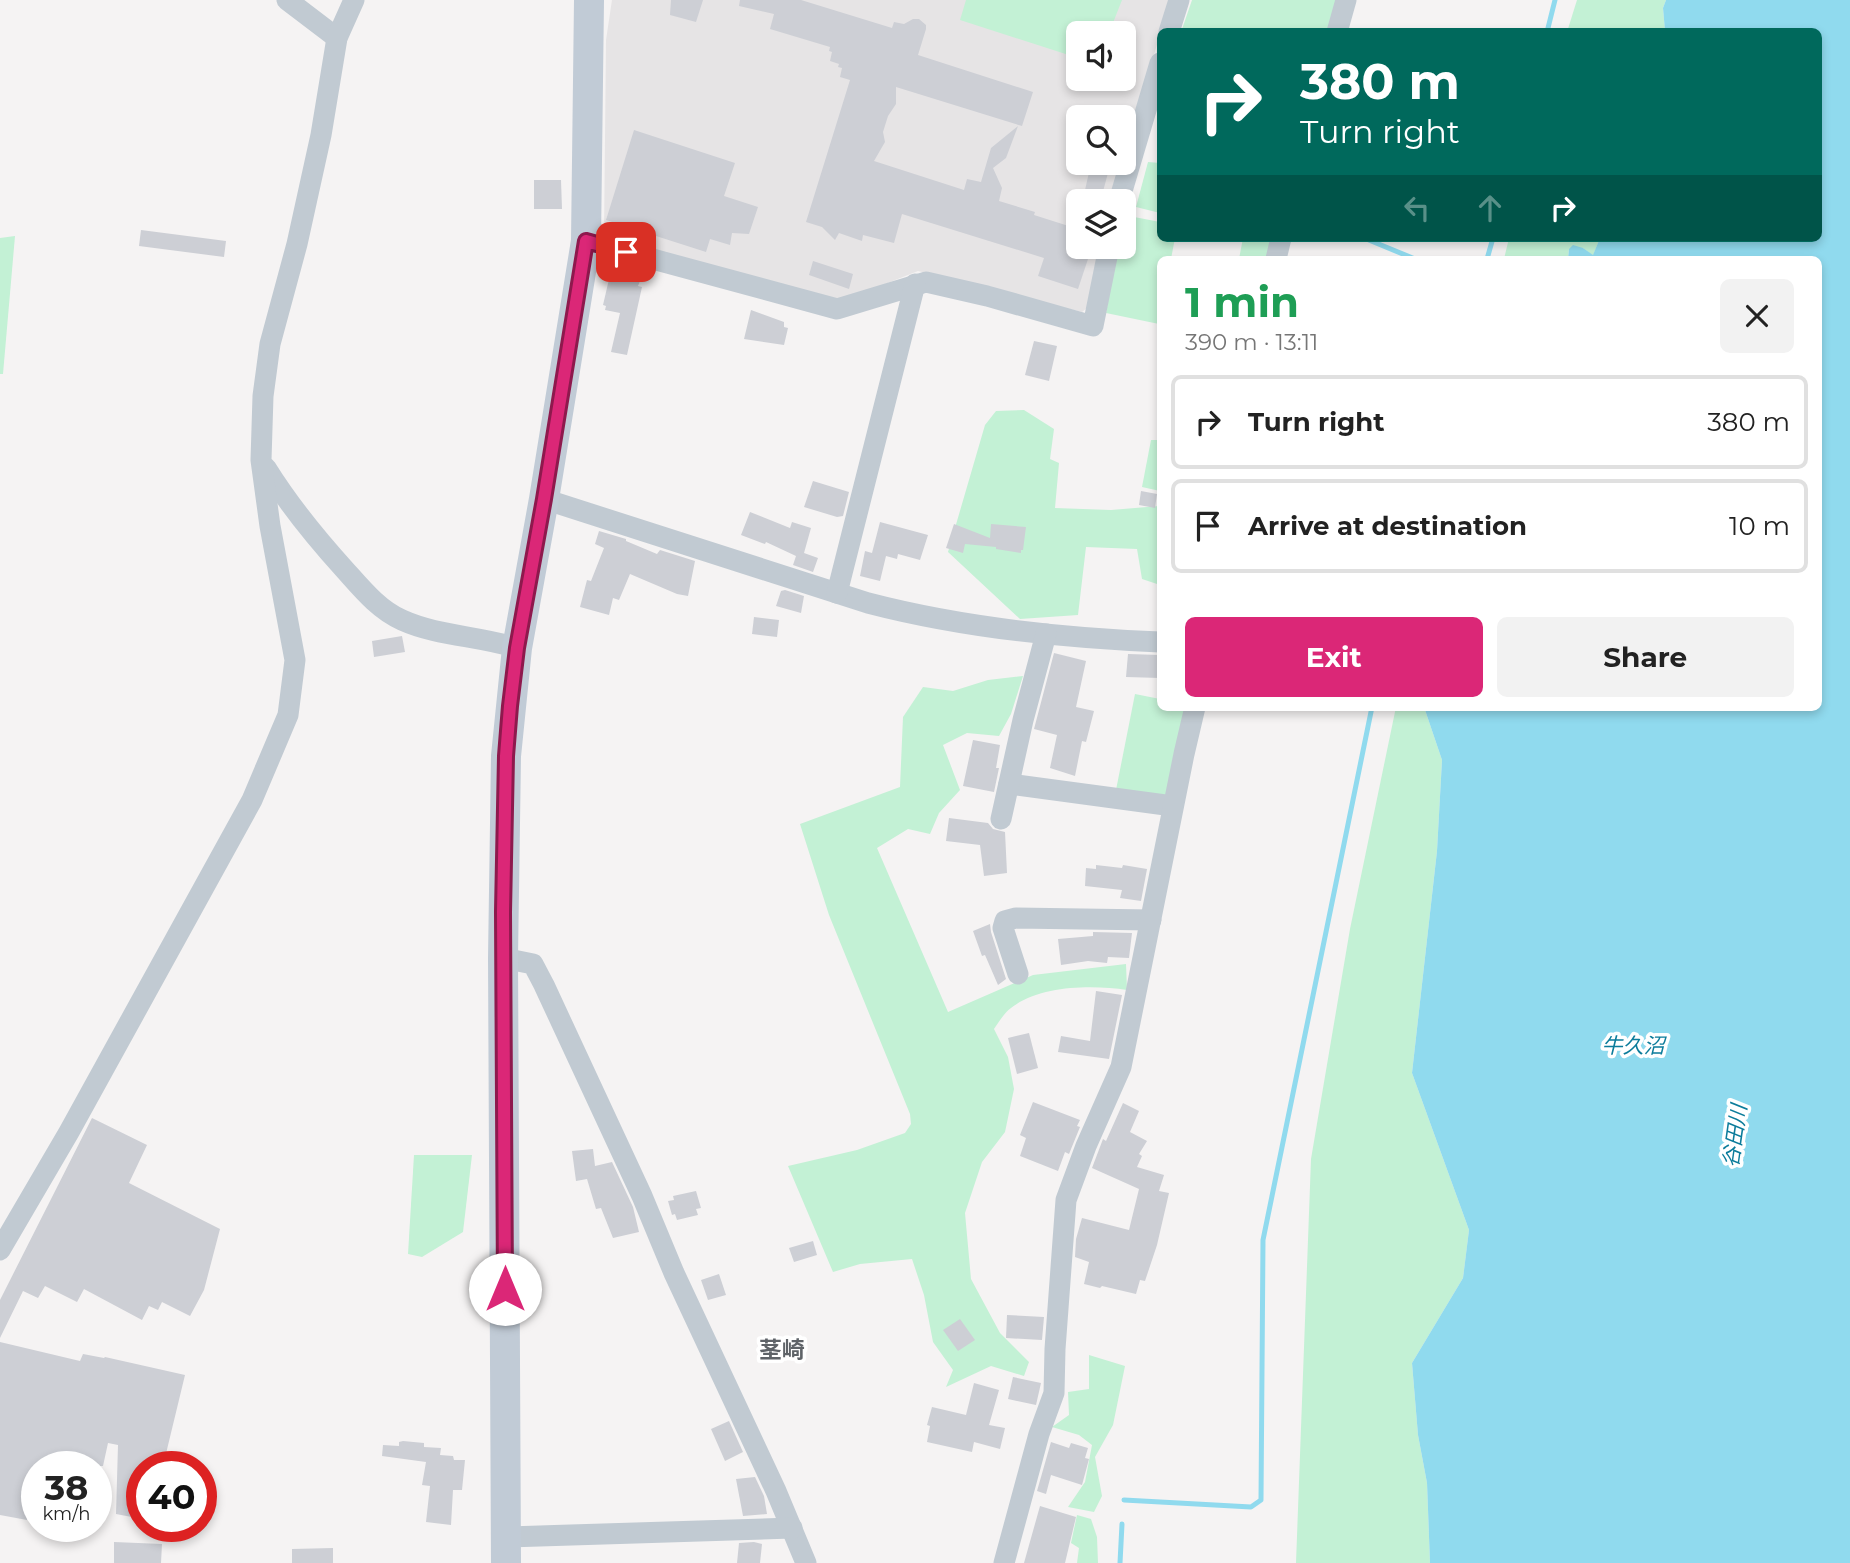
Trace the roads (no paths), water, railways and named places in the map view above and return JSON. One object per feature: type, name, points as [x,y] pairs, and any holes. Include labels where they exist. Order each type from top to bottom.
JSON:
[{"type":"street","points":[[287,0],[337,38]]},
{"type":"street","points":[[0,1250],[69,1132],[252,800],[288,715],[295,660],[270,526],[261,460],[263,397],[270,344],[300,230],[321,135],[337,38],[354,0]]},
{"type":"street","points":[[589,0],[586,241],[517,648],[506,756],[503,958],[506,1550],[792,1528]]},
{"type":"street","points":[[1170,28],[1179,0]]},
{"type":"street","points":[[1338,28],[1346,0]]},
{"type":"street","points":[[1123,189],[1157,73]]},
{"type":"street","points":[[586,241],[837,309],[926,282],[1093,326],[1107,259]]},
{"type":"street","points":[[837,593],[915,284]]},
{"type":"street","points":[[261,460],[285,498],[319,541],[367,595],[390,614],[416,626],[517,648]]},
{"type":"street","points":[[544,499],[837,593],[918,616],[979,627],[1094,639],[1157,642]]},
{"type":"street","points":[[1001,819],[1020,732],[1046,634]]},
{"type":"street","points":[[1004,1563],[1039,1434],[1054,1393],[1066,1200],[1086,1146],[1121,1067],[1194,711]]},
{"type":"street","points":[[1009,783],[1173,806]]},
{"type":"street","points":[[1018,974],[1003,928],[1005,921],[1016,918],[1151,920]]},
{"type":"street","points":[[503,958],[533,964],[544,985],[642,1196],[674,1273],[806,1563]]},
{"type":"water","name":"牛久沼","points":[[1666,0],[1850,0],[1850,1563],[1430,1563],[1427,1483],[1418,1435],[1412,1363],[1463,1278],[1469,1230],[1412,1073],[1437,851],[1442,760],[1425,711],[1822,711],[1822,256],[1568,256],[1569,249],[1573,245],[1593,255],[1598,242],[1822,242],[1822,28],[1665,28],[1663,8]]},
{"type":"waterway","points":[[1548,28],[1555,0]]},
{"type":"waterway","points":[[1374,242],[1408,256]]},
{"type":"waterway","points":[[1488,256],[1492,242]]},
{"type":"waterway","points":[[1124,1500],[1251,1507],[1261,1500],[1263,1240],[1371,711]]},
{"type":"waterway","points":[[1120,1563],[1122,1524]]},
{"type":"district","name":"茎崎","points":[[782,1350]]},
{"type":"water label","name":"谷田川","points":[[1735,1136]]}]
